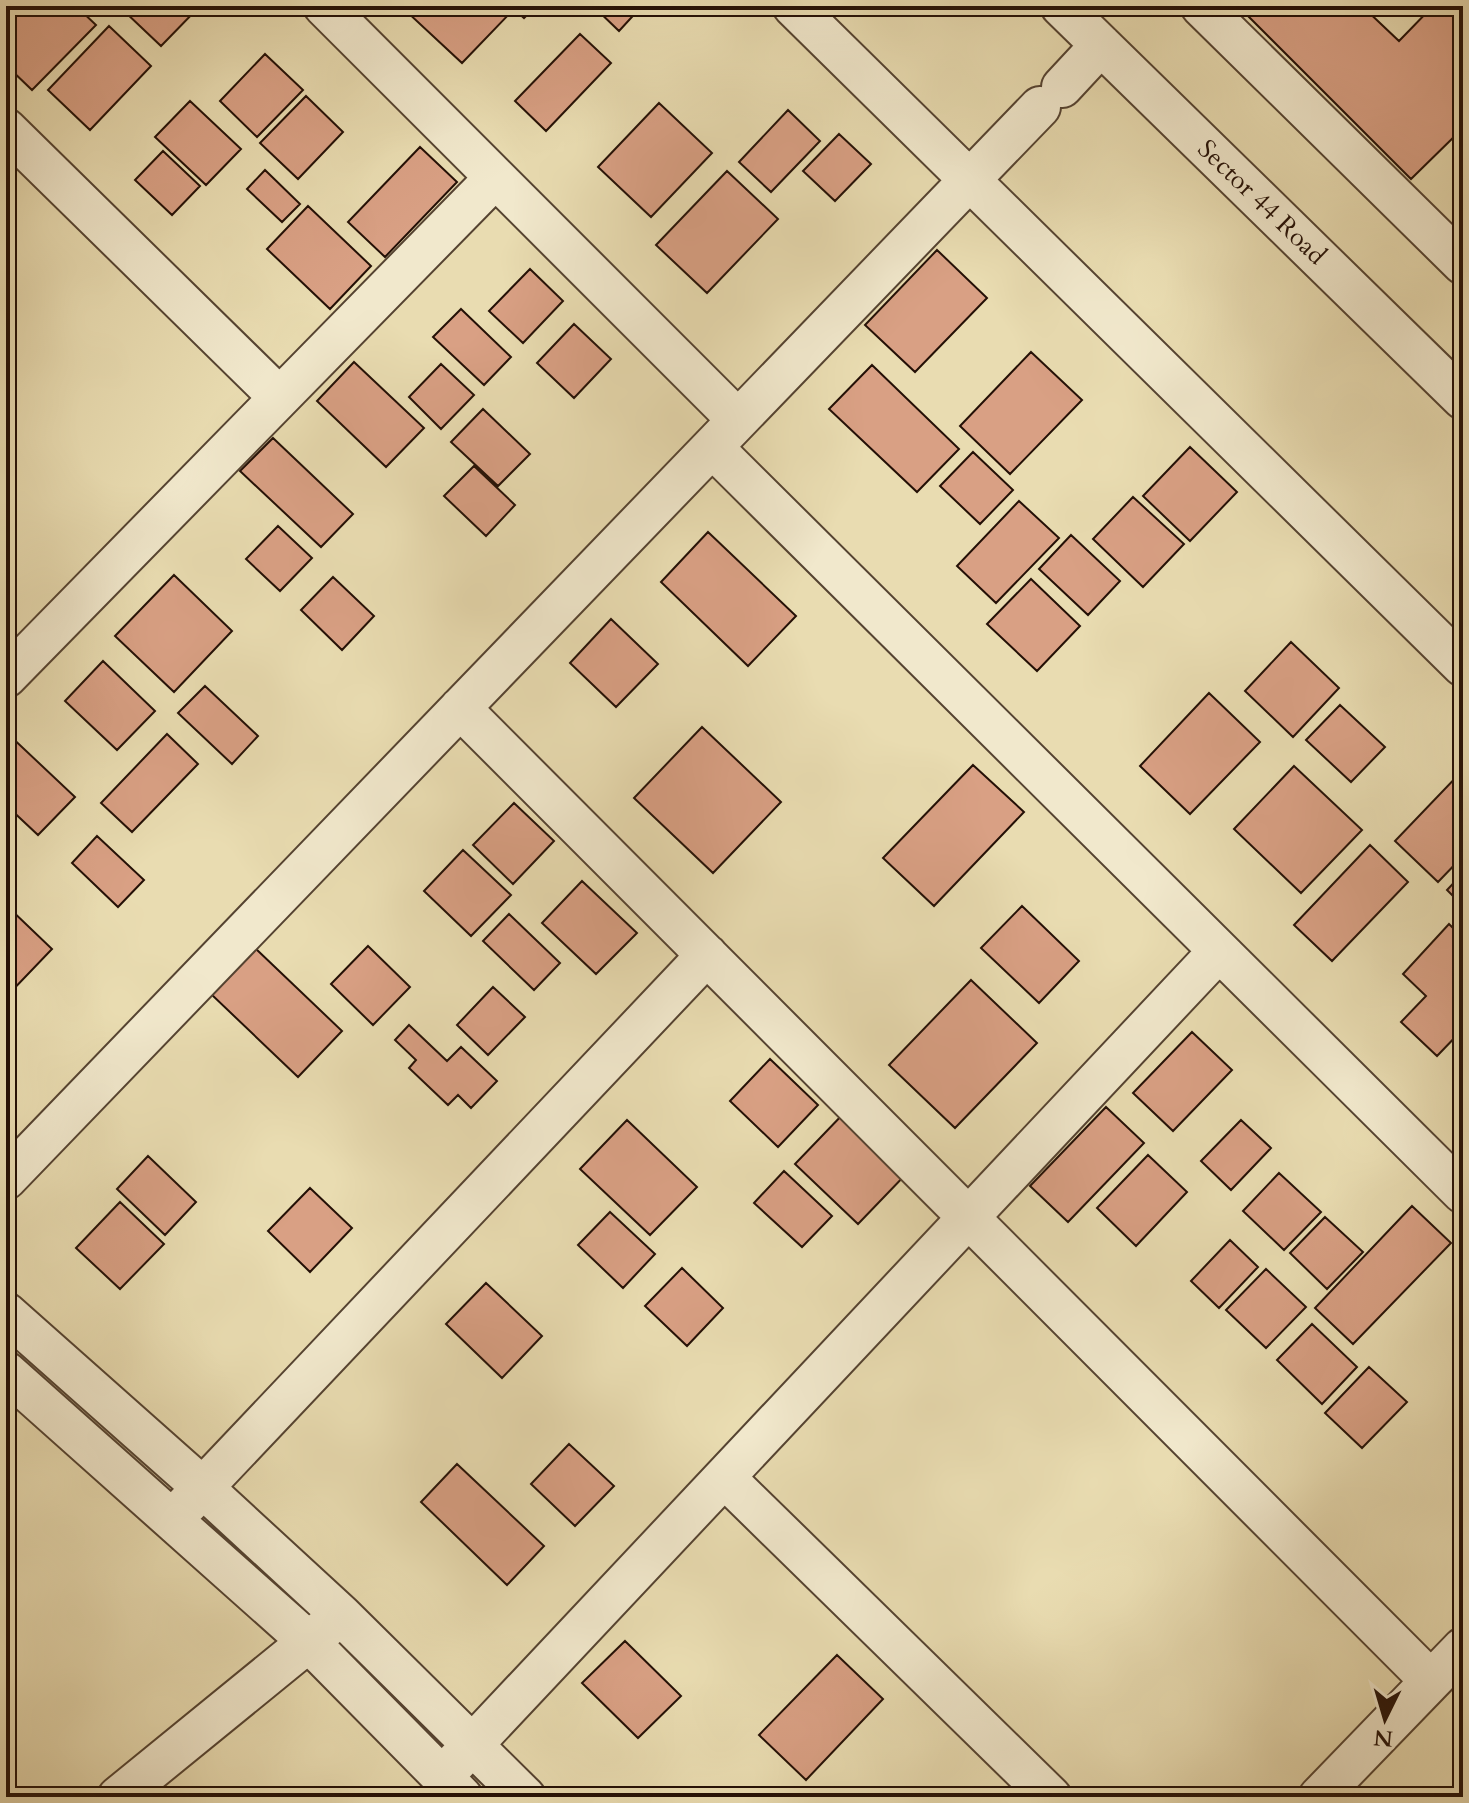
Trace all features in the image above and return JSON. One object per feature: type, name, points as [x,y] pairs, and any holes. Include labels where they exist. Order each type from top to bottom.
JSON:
[{"type":"street","points":[[324,6],[495,178],[725,433],[1219,951],[1463,1193]]},
{"type":"street","points":[[793,6],[1463,666]]},
{"type":"street","name":"Sector 44 Road","points":[[1061,6],[1463,399]]},
{"type":"street","points":[[1201,6],[1463,264]]},
{"type":"street","points":[[6,1179],[1101,45]]},
{"type":"street","points":[[6,129],[278,396]]},
{"type":"street","points":[[6,677],[278,396],[495,178]]},
{"type":"street","points":[[460,708],[1431,1681]]},
{"type":"street","points":[[6,1372],[310,1643],[452,1787],[474,1746],[1219,951]]},
{"type":"street","points":[[172,1520],[707,955]]},
{"type":"street","points":[[6,1313],[341,1615],[525,1797]]},
{"type":"street","points":[[725,1478],[1051,1797]]},
{"type":"street","points":[[118,1797],[341,1615]]},
{"type":"street","points":[[1319,1797],[1463,1648]]},
{"type":"building","points":[[24,6],[76,6],[96,25],[32,90],[6,65],[6,25]]},
{"type":"building","points":[[129,6],[200,6],[161,46],[124,11]]},
{"type":"building","points":[[410,6],[536,6],[524,18],[514,9],[462,63],[406,11]]},
{"type":"building","points":[[593,6],[642,6],[619,31]]},
{"type":"building","points":[[1238,6],[1362,6],[1399,41],[1433,6],[1463,6],[1463,128],[1411,179]]},
{"type":"building","points":[[109,26],[151,66],[90,130],[48,90]]},
{"type":"building","points":[[580,34],[611,63],[546,131],[515,101]]},
{"type":"building","points":[[265,54],[303,90],[257,137],[220,101]]},
{"type":"building","points":[[306,96],[343,132],[298,179],[260,143]]},
{"type":"building","points":[[190,101],[241,149],[206,185],[155,137]]},
{"type":"building","points":[[659,103],[712,153],[651,217],[598,167]]},
{"type":"building","points":[[788,110],[820,141],[771,192],[739,162]]},
{"type":"building","points":[[839,134],[871,164],[835,201],[803,171]]},
{"type":"building","points":[[420,147],[457,182],[385,257],[348,222]]},
{"type":"building","points":[[163,151],[200,186],[172,215],[135,180]]},
{"type":"building","points":[[265,170],[300,204],[282,222],[247,189]]},
{"type":"building","points":[[727,171],[778,219],[707,293],[656,245]]},
{"type":"building","points":[[308,206],[371,266],[330,309],[267,249]]},
{"type":"building","points":[[937,250],[987,298],[915,372],[865,325]]},
{"type":"building","points":[[530,269],[563,301],[523,343],[489,311]]},
{"type":"building","points":[[461,309],[511,357],[484,385],[433,337]]},
{"type":"building","points":[[574,324],[611,359],[574,398],[537,363]]},
{"type":"building","points":[[1031,352],[1082,400],[1010,474],[960,426]]},
{"type":"building","points":[[354,362],[424,428],[386,467],[317,401]]},
{"type":"building","points":[[441,364],[474,395],[441,429],[409,397]]},
{"type":"building","points":[[872,365],[959,449],[917,492],[829,409]]},
{"type":"building","points":[[483,409],[530,454],[498,486],[451,442]]},
{"type":"building","points":[[273,438],[353,514],[321,547],[240,471]]},
{"type":"building","points":[[1190,447],[1237,492],[1190,541],[1143,496]]},
{"type":"building","points":[[973,452],[1013,490],[980,524],[940,486]]},
{"type":"building","points":[[474,466],[515,505],[486,536],[444,496]]},
{"type":"building","points":[[1133,497],[1184,544],[1143,587],[1093,539]]},
{"type":"building","points":[[1019,501],[1059,538],[996,603],[957,566]]},
{"type":"building","points":[[278,526],[312,558],[280,591],[246,559]]},
{"type":"building","points":[[708,532],[796,616],[748,666],[661,582]]},
{"type":"building","points":[[1071,535],[1120,581],[1088,615],[1039,569]]},
{"type":"building","points":[[174,575],[232,631],[174,692],[115,636]]},
{"type":"building","points":[[333,577],[374,616],[342,650],[301,610]]},
{"type":"building","points":[[1031,579],[1080,626],[1037,671],[987,624]]},
{"type":"building","points":[[611,619],[658,664],[616,707],[570,663]]},
{"type":"building","points":[[1291,642],[1339,688],[1293,737],[1245,691]]},
{"type":"building","points":[[103,661],[155,711],[117,750],[65,701]]},
{"type":"building","points":[[205,686],[258,736],[232,764],[178,713]]},
{"type":"building","points":[[1209,693],[1260,742],[1190,814],[1140,766]]},
{"type":"building","points":[[1340,705],[1385,747],[1351,782],[1306,740]]},
{"type":"building","points":[[702,727],[781,802],[713,873],[634,798]]},
{"type":"building","points":[[6,732],[75,797],[38,835],[6,805]]},
{"type":"building","points":[[167,734],[198,764],[132,832],[101,803]]},
{"type":"building","points":[[973,765],[1024,812],[934,906],[883,858]]},
{"type":"building","points":[[1294,766],[1362,830],[1301,893],[1234,829]]},
{"type":"building","points":[[1463,770],[1463,856],[1438,882],[1395,841]]},
{"type":"building","points":[[514,803],[554,841],[513,884],[473,845]]},
{"type":"building","points":[[97,836],[144,880],[118,907],[72,863]]},
{"type":"building","points":[[1370,845],[1408,882],[1332,961],[1294,925]]},
{"type":"building","points":[[463,850],[511,895],[471,936],[424,891]]},
{"type":"building","points":[[1463,873],[1463,906],[1447,890]]},
{"type":"building","points":[[582,881],[637,933],[596,974],[542,923]]},
{"type":"building","points":[[6,905],[52,949],[6,997]]},
{"type":"building","points":[[1022,906],[1079,961],[1039,1003],[981,948]]},
{"type":"building","points":[[509,914],[560,963],[534,990],[483,941]]},
{"type":"building","points":[[1449,924],[1463,938],[1463,1029],[1437,1056],[1401,1022],[1426,996],[1403,974]]},
{"type":"building","points":[[368,946],[410,987],[373,1025],[331,984]]},
{"type":"building","points":[[255,948],[342,1031],[298,1077],[211,994]]},
{"type":"building","points":[[971,980],[1037,1043],[955,1128],[889,1065]]},
{"type":"building","points":[[493,987],[525,1017],[488,1055],[457,1025]]},
{"type":"building","points":[[409,1025],[447,1061],[461,1047],[497,1081],[471,1108],[458,1095],[448,1105],[409,1068],[416,1060],[395,1040]]},
{"type":"building","points":[[1192,1032],[1232,1070],[1173,1131],[1133,1093]]},
{"type":"building","points":[[770,1059],[818,1105],[778,1147],[730,1101]]},
{"type":"building","points":[[1106,1107],[1144,1143],[1068,1222],[1030,1186]]},
{"type":"building","points":[[846,1111],[909,1171],[858,1224],[795,1164]]},
{"type":"building","points":[[627,1120],[697,1187],[650,1235],[580,1169]]},
{"type":"building","points":[[1241,1120],[1271,1148],[1231,1190],[1201,1161]]},
{"type":"building","points":[[1148,1155],[1187,1192],[1136,1246],[1097,1208]]},
{"type":"building","points":[[148,1156],[196,1202],[165,1235],[117,1189]]},
{"type":"building","points":[[784,1171],[832,1216],[802,1247],[754,1203]]},
{"type":"building","points":[[1279,1173],[1321,1212],[1284,1250],[1243,1211]]},
{"type":"building","points":[[310,1188],[352,1228],[310,1272],[268,1231]]},
{"type":"building","points":[[120,1202],[164,1244],[120,1289],[76,1248]]},
{"type":"building","points":[[1412,1206],[1451,1243],[1353,1344],[1315,1308]]},
{"type":"building","points":[[610,1212],[655,1254],[623,1288],[578,1245]]},
{"type":"building","points":[[1325,1217],[1363,1252],[1327,1289],[1290,1253]]},
{"type":"building","points":[[1230,1240],[1258,1267],[1219,1308],[1191,1281]]},
{"type":"building","points":[[682,1268],[723,1308],[687,1346],[645,1306]]},
{"type":"building","points":[[1266,1269],[1306,1307],[1266,1348],[1226,1310]]},
{"type":"building","points":[[486,1283],[542,1336],[502,1378],[446,1324]]},
{"type":"building","points":[[1312,1324],[1357,1367],[1322,1404],[1277,1360]]},
{"type":"building","points":[[1369,1367],[1407,1402],[1362,1448],[1325,1413]]},
{"type":"building","points":[[569,1444],[614,1486],[575,1526],[531,1484]]},
{"type":"building","points":[[457,1464],[544,1546],[507,1585],[421,1502]]},
{"type":"building","points":[[625,1641],[681,1696],[638,1738],[582,1683]]},
{"type":"building","points":[[837,1655],[883,1699],[806,1780],[759,1735]]}]
